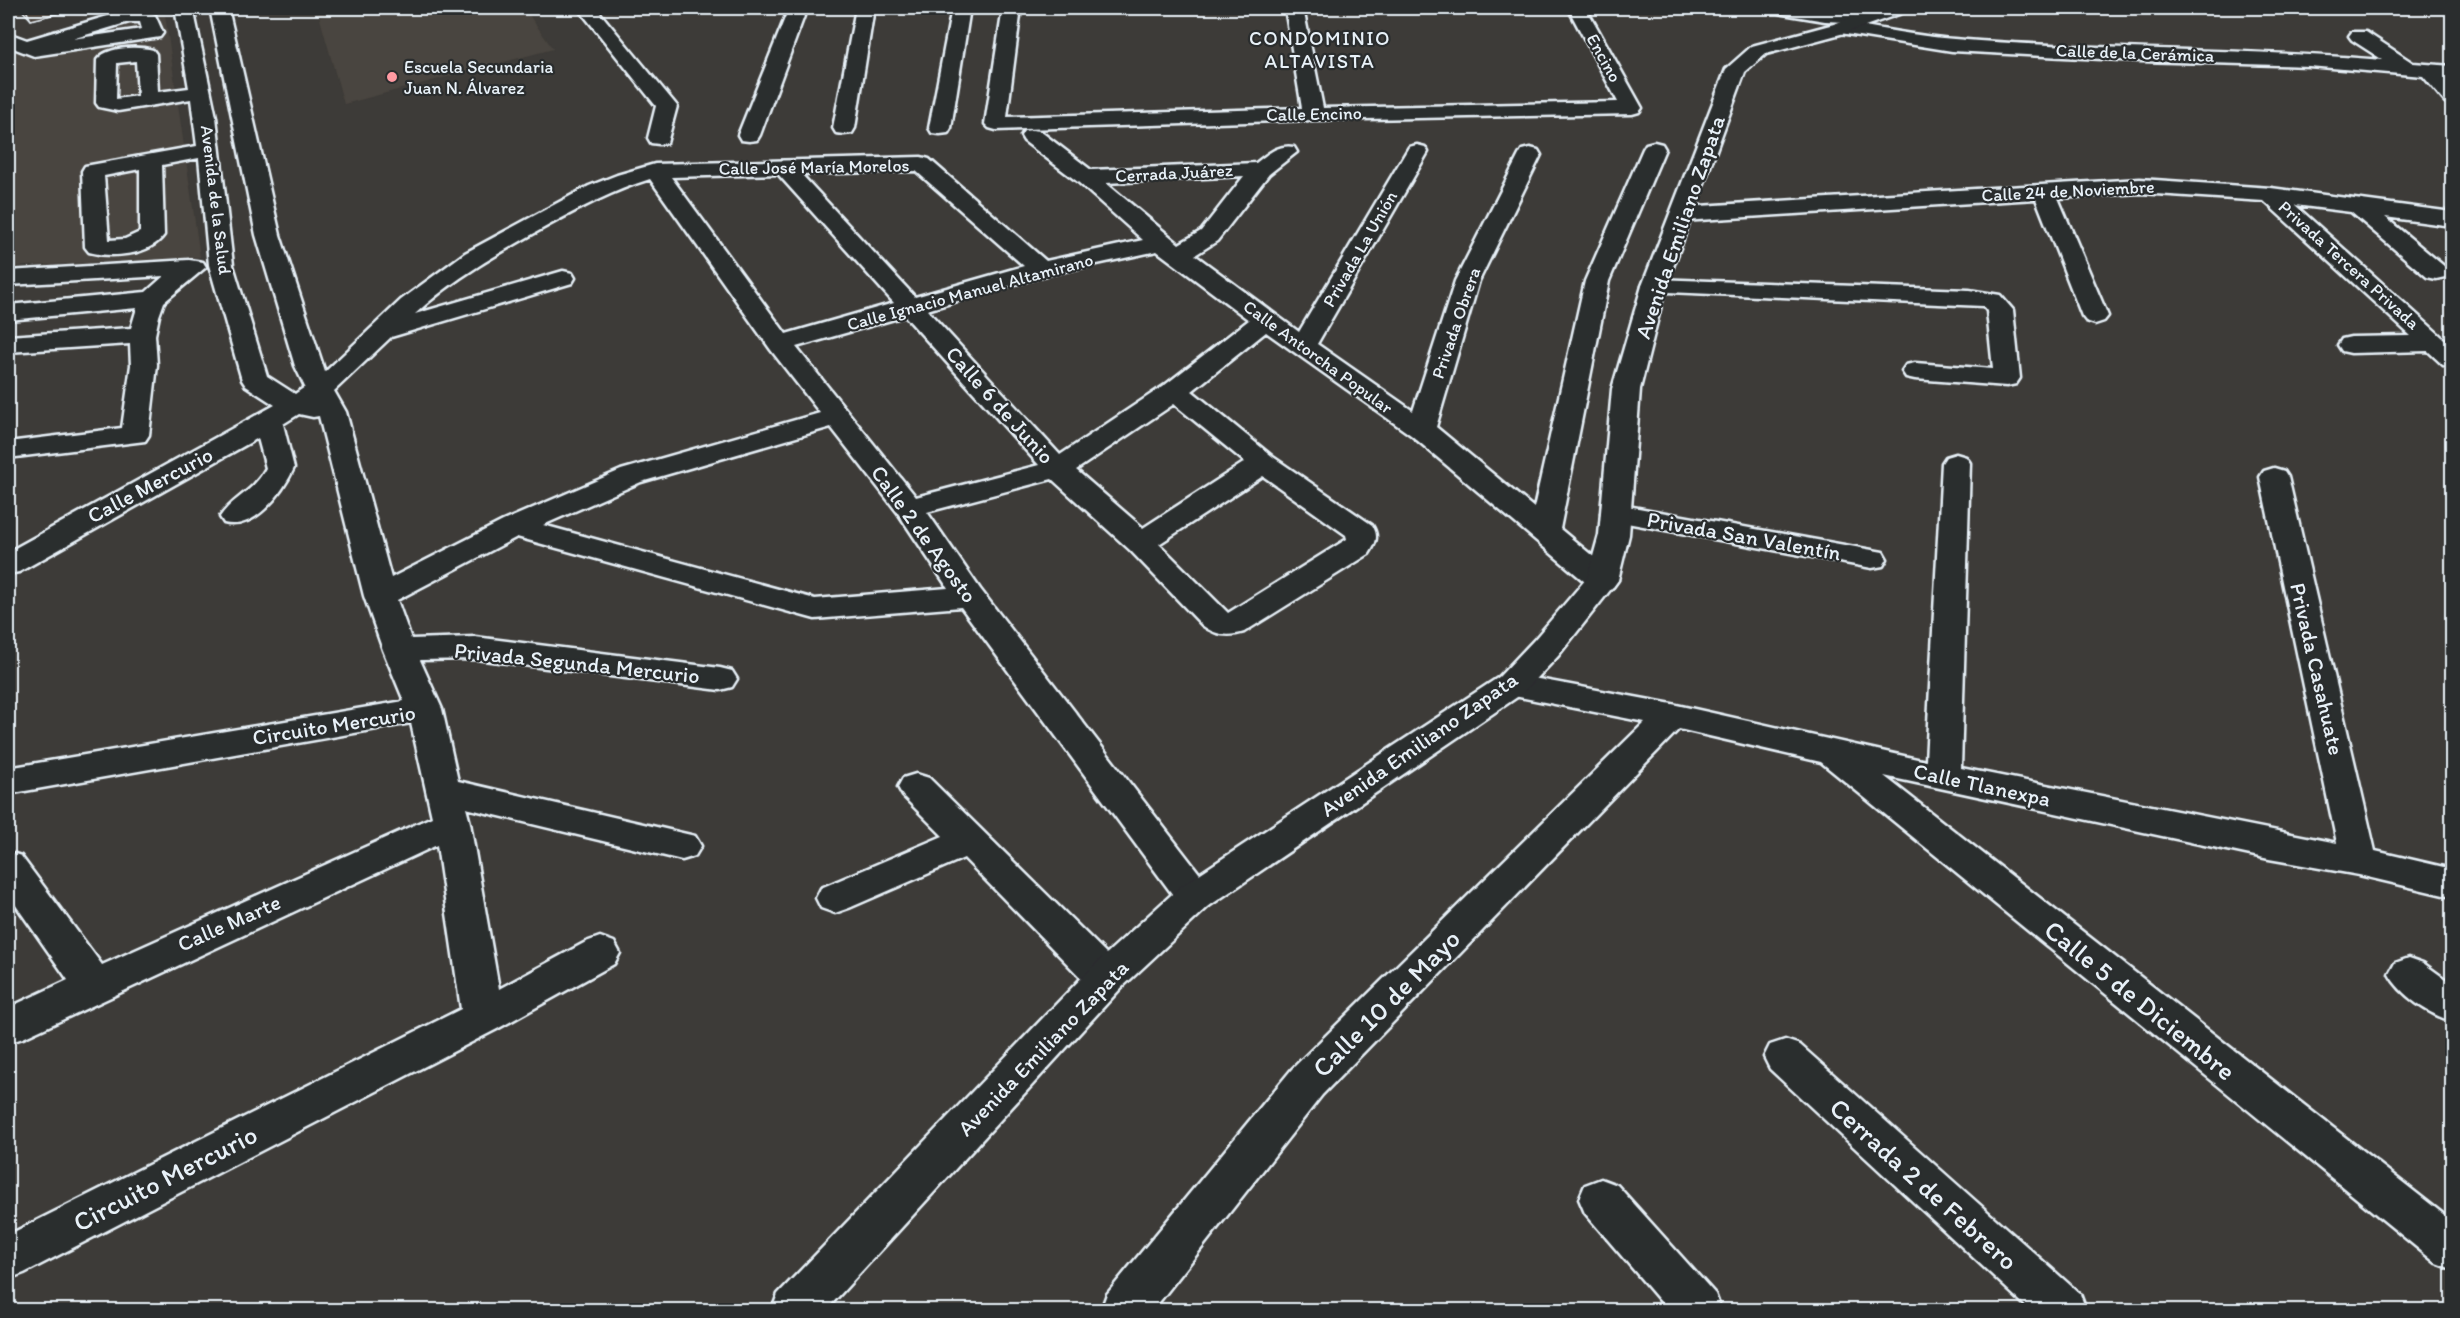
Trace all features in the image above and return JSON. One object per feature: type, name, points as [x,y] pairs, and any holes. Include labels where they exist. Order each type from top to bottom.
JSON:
[{"type":"street","points":[[13,41],[119,8]]},
{"type":"street","name":"Avenida de la Salud","points":[[184,8],[209,150],[221,265],[255,380],[293,405]]},
{"type":"street","name":"Avenida de la Salud","points":[[219,8],[268,235],[308,366],[327,400]]},
{"type":"street","points":[[587,8],[667,106],[659,138]]},
{"type":"street","points":[[749,135],[798,8]]},
{"type":"street","points":[[844,128],[865,8]]},
{"type":"street","points":[[940,128],[961,8]]},
{"type":"street","name":"Calle Encino","points":[[1012,8],[996,124],[1314,114],[1632,108]]},
{"type":"street","points":[[1294,8],[1314,114]]},
{"type":"street","name":"Encino","points":[[1577,8],[1632,108]]},
{"type":"street","name":"Calle de la Cerámica","points":[[1784,8],[1825,15],[1869,18],[1952,45],[2140,55],[2309,60],[2452,72]]},
{"type":"street","points":[[128,16],[141,16],[148,19],[153,33],[34,50],[13,41],[128,16]]},
{"type":"street","name":"Avenida Emiliano Zapata","points":[[795,1311],[1106,978],[1195,896],[1511,685],[1546,648],[1602,580],[1614,535],[1626,389],[1654,286],[1736,69],[1759,50],[1869,18]]},
{"type":"street","points":[[2359,36],[2407,68]]},
{"type":"street","points":[[2429,70],[2452,98]]},
{"type":"street","points":[[148,100],[200,92]]},
{"type":"street","name":"Calle Antorcha Popular","points":[[1032,136],[1086,177],[1170,248],[1265,320],[1420,429],[1602,580]]},
{"type":"street","points":[[1544,532],[1597,281],[1654,149]]},
{"type":"street","points":[[151,160],[209,150]]},
{"type":"street","name":"Cerrada Juárez","points":[[1170,248],[1209,237],[1261,169],[1286,152]]},
{"type":"street","name":"Privada La Unión","points":[[1303,346],[1416,152]]},
{"type":"street","name":"Privada Obrera","points":[[1420,429],[1467,281],[1530,154]]},
{"type":"street","name":"Calle José María Morelos","points":[[384,331],[409,305],[506,238],[599,188],[615,181],[655,171],[921,164],[1041,269]]},
{"type":"street","name":"Calle 6 de Junio","points":[[783,167],[1058,469],[1141,543],[1213,618],[1222,624],[1233,625],[1358,547],[1362,539],[1361,531],[1263,463]]},
{"type":"street","name":"Cerrada Juárez","points":[[1086,177],[1261,169]]},
{"type":"street","name":"Calle 2 de Agosto","points":[[655,171],[780,344],[909,508],[969,596],[1195,896]]},
{"type":"street","name":"Calle 24 de Noviembre","points":[[1683,214],[2160,186],[2271,195],[2452,219]]},
{"type":"street","points":[[2044,192],[2096,316]]},
{"type":"street","name":"Privada Tercera Privada","points":[[2271,195],[2444,351]]},
{"type":"street","points":[[1888,201],[1905,226]]},
{"type":"street","points":[[2358,206],[2436,272]]},
{"type":"street","name":"Calle Ignacio Manuel Altamirano","points":[[780,344],[1041,269],[1170,248]]},
{"type":"street","points":[[8,278],[221,265]]},
{"type":"street","points":[[8,450],[135,435],[144,365],[142,335],[146,316],[153,299],[189,267]]},
{"type":"street","points":[[384,331],[563,278]]},
{"type":"street","points":[[1654,286],[1969,297],[1991,300],[2000,310],[2007,378],[1915,371]]},
{"type":"street","points":[[8,312],[153,299]]},
{"type":"street","points":[[909,508],[1058,469],[1175,391],[1265,320]]},
{"type":"street","name":"Calle Mercurio","points":[[8,565],[101,510],[164,478],[293,405],[327,400],[384,331]]},
{"type":"street","points":[[8,344],[142,335]]},
{"type":"street","points":[[2351,345],[2444,351]]},
{"type":"street","points":[[1141,543],[1263,463],[1175,391]]},
{"type":"street","points":[[327,400],[380,596],[399,650],[425,709]]},
{"type":"street","points":[[380,596],[513,527],[631,476],[837,417]]},
{"type":"street","points":[[235,517],[270,488],[280,468],[268,420]]},
{"type":"street","points":[[1943,777],[1956,463]]},
{"type":"street","name":"Privada Casahuate","points":[[2274,477],[2359,861]]},
{"type":"street","name":"Privada San Valentín","points":[[1616,513],[1872,559]]},
{"type":"street","points":[[513,527],[814,609],[969,596]]},
{"type":"street","name":"Privada Segunda Mercurio","points":[[399,650],[475,648],[720,679]]},
{"type":"street","name":"Calle Tlanexpa","points":[[1511,685],[1672,716],[1943,777],[2270,845],[2359,861],[2452,883]]},
{"type":"street","name":"Circuito Mercurio","points":[[8,781],[425,709],[447,806],[483,1017]]},
{"type":"street","name":"Calle 10 de Mayo","points":[[1124,1311],[1307,1082],[1672,716]]},
{"type":"street","name":"Calle 5 de Diciembre","points":[[1829,752],[2452,1248]]},
{"type":"street","points":[[916,787],[1106,978]]},
{"type":"street","points":[[447,806],[682,846]]},
{"type":"street","name":"Calle Marte","points":[[8,1026],[94,985],[447,806]]},
{"type":"street","points":[[835,898],[970,840]]},
{"type":"street","points":[[8,866],[94,985]]},
{"type":"street","name":"Circuito Mercurio","points":[[8,1258],[483,1017],[600,952]]},
{"type":"street","points":[[2409,974],[2452,1005]]},
{"type":"street","name":"Cerrada 2 de Febrero","points":[[1785,1057],[2063,1311]]},
{"type":"street","points":[[1601,1199],[1698,1311]]},
{"type":"shaded area","points":[[132,8],[164,8],[200,257],[8,267],[8,42]]},
{"type":"shaded area","name":"Escuela Secundaria Juan N. Álvarez","points":[[317,8],[524,8],[553,49],[344,104]]},
{"type":"place","name":"Escuela Secundaria Juan N. Álvarez","points":[[392,77]]},
{"type":"district","name":"CONDOMINIO ALTAVISTA","points":[[1320,50]]}]
